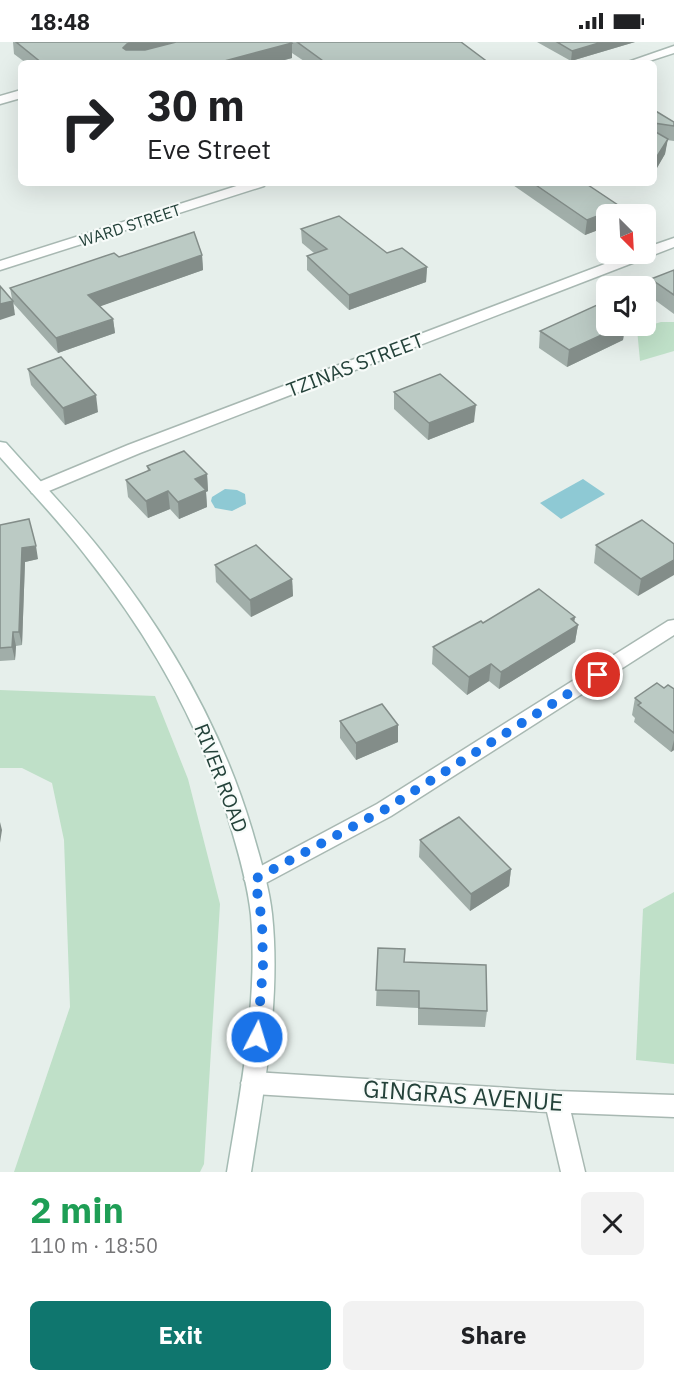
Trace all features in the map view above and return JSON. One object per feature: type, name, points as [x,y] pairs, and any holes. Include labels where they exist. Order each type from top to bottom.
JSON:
[{"type":"street","points":[[640,60],[674,49]]},
{"type":"street","points":[[0,100],[18,95]]},
{"type":"street","name":"WARD STREET","points":[[0,266],[250,186]]},
{"type":"street","name":"TZINAS STREET","points":[[38,489],[134,449],[674,242]]},
{"type":"street","name":"RIVER ROAD","points":[[0,447],[98,557],[162,653],[193,707],[237,812],[255,879],[262,921],[263,968],[253,1083],[239,1172]]},
{"type":"street","points":[[255,879],[384,810],[674,626]]},
{"type":"street","name":"GINGRAS AVENUE","points":[[253,1083],[556,1102],[674,1106]]},
{"type":"street","points":[[556,1102],[573,1172]]},
{"type":"green space","points":[[674,322],[674,351],[640,361],[638,336],[656,336],[656,323]]},
{"type":"green space","points":[[0,690],[155,696],[188,779],[220,904],[204,1164],[200,1172],[14,1172],[70,1007],[64,840],[52,783],[22,768],[0,768]]},
{"type":"green space","points":[[674,892],[674,1064],[636,1060],[643,909]]},
{"type":"water","points":[[583,479],[605,494],[561,519],[540,503]]},
{"type":"water","points":[[225,489],[237,490],[245,494],[246,504],[232,511],[215,508],[211,501],[212,497]]},
{"type":"building","points":[[16,42],[135,42],[127,44],[123,48],[126,50],[145,50],[176,42],[292,43],[228,60],[38,60]]},
{"type":"building","points":[[297,42],[461,42],[485,60],[322,60]]},
{"type":"building","points":[[557,42],[602,42],[572,51]]},
{"type":"building","points":[[657,112],[674,122],[674,126],[657,123]]},
{"type":"building","points":[[657,133],[668,139],[657,156]]},
{"type":"building","points":[[537,186],[590,186],[616,204],[596,204],[596,217],[587,220]]},
{"type":"building","points":[[339,216],[387,253],[402,248],[427,267],[349,295],[307,256],[327,249],[301,229]]},
{"type":"building","points":[[194,232],[202,255],[88,295],[113,319],[56,338],[10,288],[114,253],[119,257]]},
{"type":"building","points":[[674,270],[674,295],[656,282],[656,277]]},
{"type":"building","points":[[0,286],[13,301],[0,304]]},
{"type":"building","points":[[596,305],[596,336],[599,336],[569,350],[540,331]]},
{"type":"building","points":[[61,357],[96,395],[63,408],[28,369]]},
{"type":"building","points":[[440,374],[476,405],[429,423],[394,392]]},
{"type":"building","points":[[184,451],[207,474],[195,479],[206,490],[178,502],[168,491],[146,501],[126,480],[150,470],[147,466]]},
{"type":"building","points":[[29,519],[36,546],[22,548],[19,632],[13,632],[12,647],[0,648],[0,525]]},
{"type":"building","points":[[642,520],[674,544],[674,560],[641,579],[596,545]]},
{"type":"building","points":[[256,545],[292,579],[250,600],[215,565]]},
{"type":"building","points":[[539,589],[575,617],[571,619],[578,625],[501,672],[491,664],[469,677],[433,647],[481,621],[483,623]]},
{"type":"building","points":[[657,683],[664,688],[668,685],[674,689],[674,733],[638,705],[641,703],[635,698]]},
{"type":"building","points":[[382,704],[398,725],[356,743],[340,721]]},
{"type":"building","points":[[459,817],[511,869],[471,894],[420,840]]},
{"type":"building","points":[[378,948],[405,949],[404,962],[486,965],[487,1011],[419,1008],[419,991],[376,990]]},
{"type":"route","points":[[257,1037],[263,968],[262,921],[255,879],[384,810],[598,675]]}]
